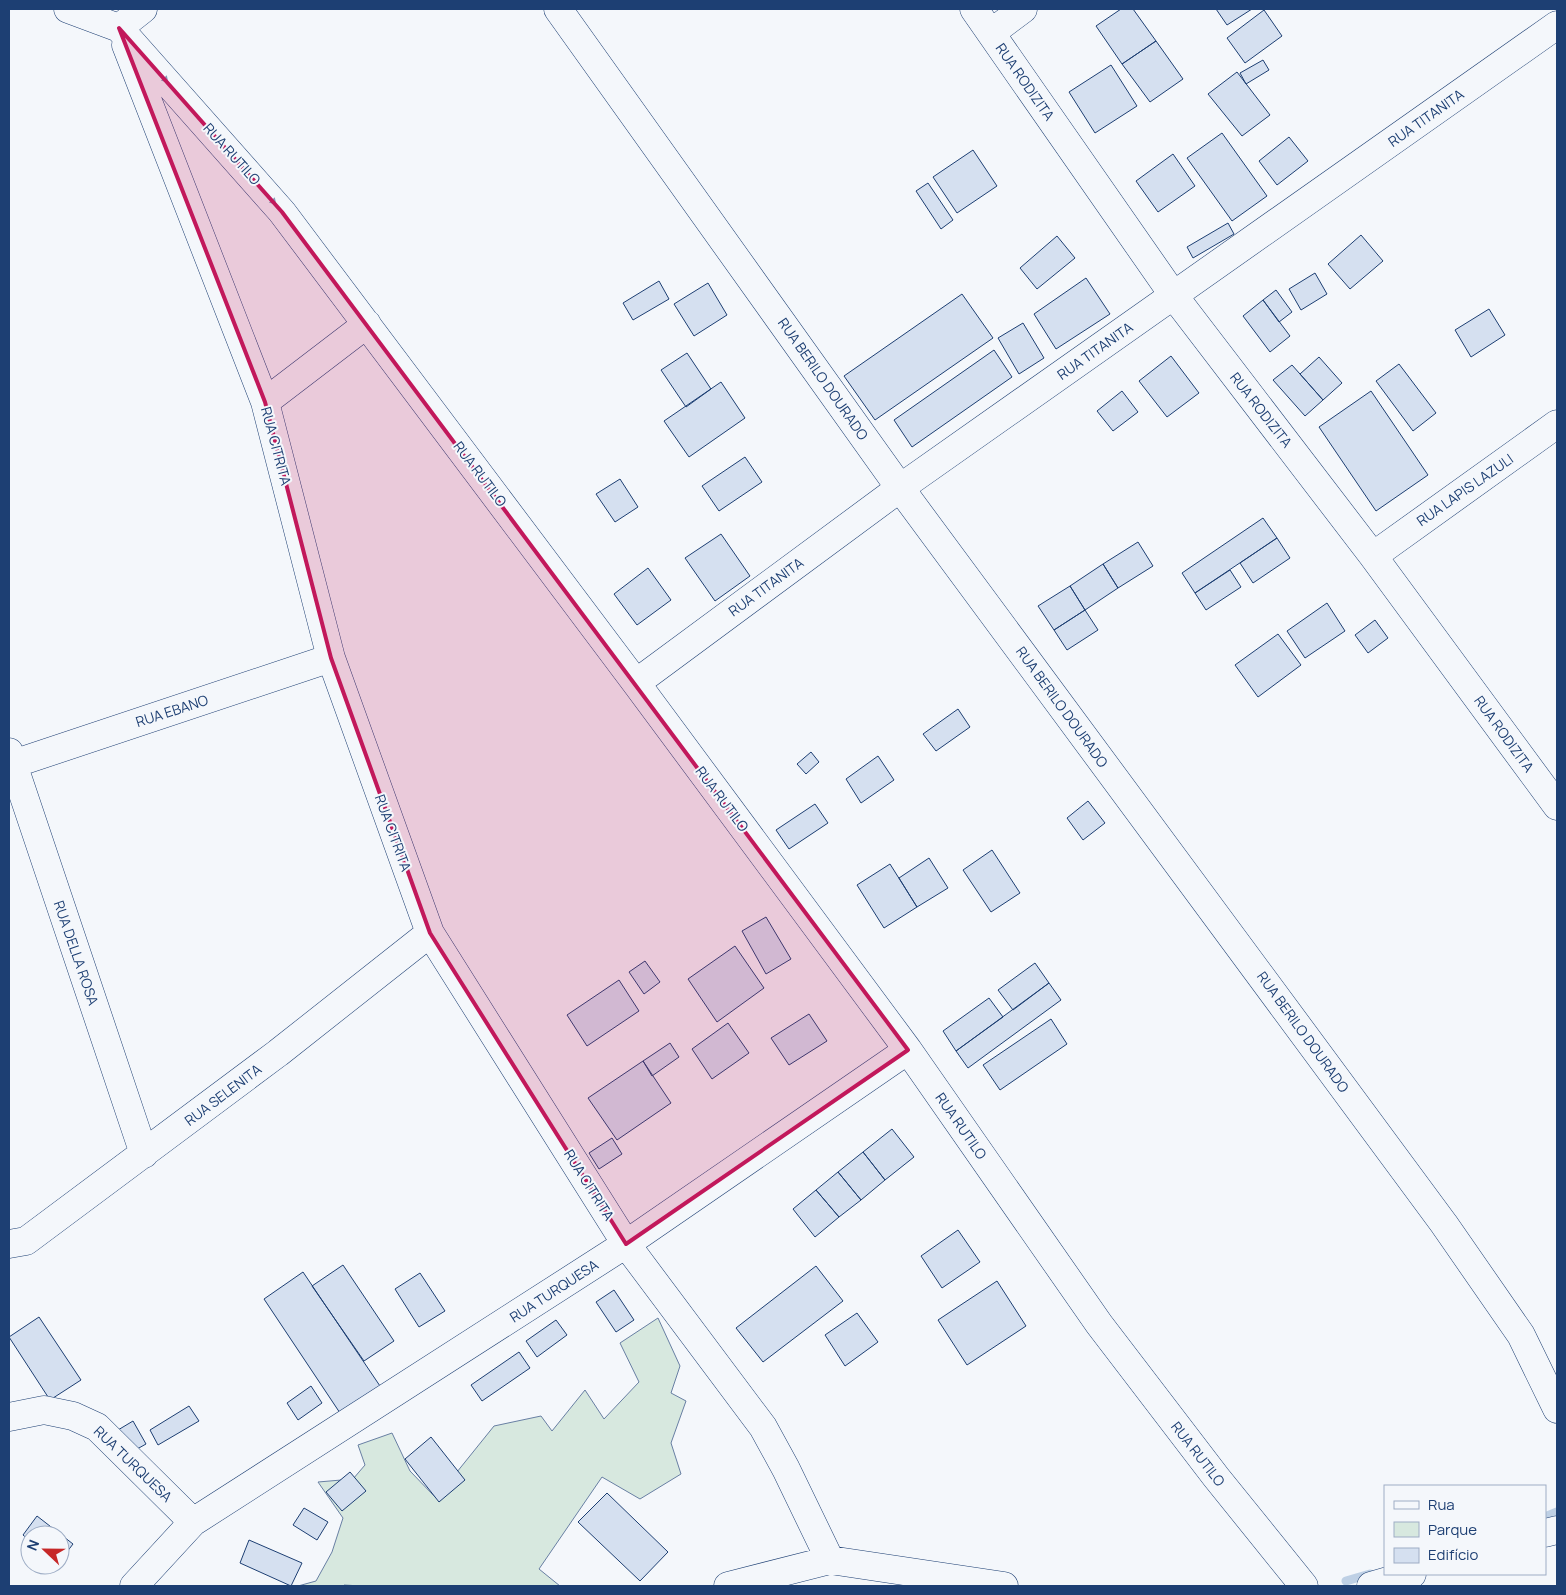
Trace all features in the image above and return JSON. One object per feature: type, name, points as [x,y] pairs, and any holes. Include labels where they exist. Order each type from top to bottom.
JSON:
[{"type":"street","points":[[68,9],[119,28],[143,9]]},
{"type":"street","name":"RUA BERILO DOURADO","points":[[558,9],[900,488],[1444,1224],[1521,1335],[1557,1409]]},
{"type":"street","name":"RUA RODIZITA","points":[[974,9],[1174,296],[1373,556],[1557,806]]},
{"type":"street","points":[[991,33],[1023,9]]},
{"type":"street","name":"RUA TITANITA","points":[[636,683],[900,488],[1557,25]]},
{"type":"street","name":"RUA RUTILO","points":[[119,28],[282,212],[636,683],[908,1050],[1099,1324],[1216,1477],[1304,1586]]},
{"type":"street","name":"RUA CITRITA","points":[[119,28],[265,402],[331,658],[430,933],[626,1244],[763,1427],[786,1469],[830,1560]]},
{"type":"street","points":[[265,402],[367,324]]},
{"type":"street","name":"RUA LAPIS LAZULI","points":[[1373,556],[1557,424]]},
{"type":"street","name":"RUA EBANO","points":[[11,758],[331,658]]},
{"type":"street","name":"RUA DELLA ROSA","points":[[11,758],[144,1154]]},
{"type":"street","name":"RUA SELENITA","points":[[9,1245],[26,1242],[286,1047],[430,933]]},
{"type":"street","name":"RUA TURQUESA","points":[[134,1586],[193,1522],[626,1244],[908,1050]]},
{"type":"street","name":"RUA TURQUESA","points":[[9,1416],[44,1410],[73,1416],[97,1427],[193,1522]]},
{"type":"street","points":[[728,1586],[830,1560],[1004,1586]]},
{"type":"street","points":[[1371,1586],[1409,1575]]},
{"type":"highlighted area","points":[[119,28],[282,212],[908,1050],[626,1244],[430,933],[331,658],[265,402]]},
{"type":"green space","points":[[658,1318],[680,1366],[671,1393],[686,1401],[671,1443],[681,1474],[640,1499],[602,1477],[539,1569],[560,1586],[298,1586],[316,1581],[332,1552],[343,1518],[318,1482],[353,1479],[365,1465],[358,1445],[392,1433],[410,1471],[436,1498],[494,1426],[541,1416],[552,1431],[585,1390],[604,1419],[639,1382],[620,1343]]},
{"type":"building","points":[[1121,9],[1133,9],[1156,41],[1122,64],[1096,26]]},
{"type":"building","points":[[1216,9],[1252,9],[1227,25]]},
{"type":"building","points":[[1264,10],[1282,36],[1245,63],[1227,38]]},
{"type":"building","points":[[1156,41],[1183,79],[1150,102],[1122,64]]},
{"type":"building","points":[[1263,60],[1269,70],[1246,84],[1240,73]]},
{"type":"building","points":[[1111,65],[1137,106],[1095,133],[1069,92]]},
{"type":"building","points":[[1237,72],[1270,115],[1242,136],[1208,94]]},
{"type":"building","points":[[1222,133],[1267,196],[1232,221],[1187,158]]},
{"type":"building","points":[[1289,137],[1308,161],[1277,185],[1259,161]]},
{"type":"building","points":[[973,150],[997,186],[957,213],[933,177]]},
{"type":"building","points":[[1173,154],[1195,186],[1158,212],[1136,181]]},
{"type":"building","points":[[928,183],[953,220],[941,229],[916,191]]},
{"type":"building","points":[[1228,223],[1234,234],[1193,258],[1187,247]]},
{"type":"building","points":[[1361,235],[1383,261],[1350,289],[1328,264]]},
{"type":"building","points":[[1057,236],[1075,258],[1037,289],[1020,268]]},
{"type":"building","points":[[1315,273],[1327,294],[1301,310],[1289,289]]},
{"type":"building","points":[[1086,278],[1110,314],[1056,349],[1034,314]]},
{"type":"building","points":[[659,281],[669,299],[633,320],[623,303]]},
{"type":"building","points":[[708,283],[727,315],[694,336],[674,304]]},
{"type":"building","points":[[1276,290],[1292,312],[1279,322],[1263,300]]},
{"type":"building","points":[[962,294],[993,338],[875,420],[844,376]]},
{"type":"building","points":[[1263,300],[1290,336],[1270,352],[1243,316]]},
{"type":"building","points":[[1489,309],[1505,335],[1471,357],[1455,330]]},
{"type":"building","points":[[1023,323],[1044,358],[1019,374],[998,338]]},
{"type":"building","points":[[994,350],[1012,377],[912,447],[894,420]]},
{"type":"building","points":[[687,353],[711,389],[686,407],[661,370]]},
{"type":"building","points":[[1171,356],[1199,393],[1167,417],[1139,381]]},
{"type":"building","points":[[1319,357],[1342,383],[1323,400],[1300,374]]},
{"type":"building","points":[[1399,364],[1436,413],[1413,431],[1376,381]]},
{"type":"building","points":[[1292,365],[1323,400],[1305,416],[1273,380]]},
{"type":"building","points":[[721,382],[745,418],[689,457],[664,421]]},
{"type":"building","points":[[1122,391],[1138,412],[1113,431],[1097,411]]},
{"type":"building","points":[[1371,391],[1428,475],[1376,511],[1319,427]]},
{"type":"building","points":[[745,457],[762,482],[719,511],[702,486]]},
{"type":"building","points":[[620,479],[638,507],[615,522],[596,494]]},
{"type":"building","points":[[1263,518],[1277,538],[1195,593],[1182,573]]},
{"type":"building","points":[[721,534],[750,576],[715,601],[685,558]]},
{"type":"building","points":[[1277,538],[1290,558],[1253,583],[1240,563]]},
{"type":"building","points":[[1138,542],[1153,566],[1118,588],[1103,564]]},
{"type":"building","points":[[1103,564],[1118,588],[1085,610],[1070,586]]},
{"type":"building","points":[[648,568],[671,600],[637,625],[614,594]]},
{"type":"building","points":[[1230,570],[1241,587],[1206,610],[1195,593]]},
{"type":"building","points":[[1070,586],[1085,610],[1054,630],[1038,606]]},
{"type":"building","points":[[1327,603],[1345,631],[1305,658],[1287,631]]},
{"type":"building","points":[[1085,610],[1098,630],[1067,650],[1054,630]]},
{"type":"building","points":[[1375,620],[1388,638],[1368,653],[1355,635]]},
{"type":"building","points":[[1278,634],[1301,665],[1258,697],[1235,665]]},
{"type":"building","points":[[958,709],[970,727],[936,751],[923,734]]},
{"type":"building","points":[[811,752],[819,762],[806,774],[797,764]]},
{"type":"building","points":[[878,756],[894,780],[861,803],[846,779]]},
{"type":"building","points":[[1088,801],[1105,823],[1083,840],[1067,818]]},
{"type":"building","points":[[815,804],[828,823],[789,849],[776,830]]},
{"type":"building","points":[[992,850],[1020,893],[991,912],[963,870]]},
{"type":"building","points":[[929,858],[948,888],[917,907],[899,878]]},
{"type":"building","points":[[890,864],[917,907],[884,928],[857,885]]},
{"type":"building","points":[[766,917],[791,959],[766,974],[742,931]]},
{"type":"building","points":[[735,946],[764,988],[717,1022],[688,979]]},
{"type":"building","points":[[645,961],[660,982],[644,994],[629,972]]},
{"type":"building","points":[[1035,963],[1049,983],[1013,1010],[998,990]]},
{"type":"building","points":[[619,980],[639,1011],[587,1046],[567,1015]]},
{"type":"building","points":[[1049,983],[1061,1000],[968,1068],[956,1051]]},
{"type":"building","points":[[989,998],[1003,1017],[956,1051],[943,1031]]},
{"type":"building","points":[[809,1014],[827,1041],[789,1065],[771,1038]]},
{"type":"building","points":[[1051,1019],[1067,1044],[1000,1090],[983,1065]]},
{"type":"building","points":[[728,1023],[749,1053],[712,1079],[692,1049]]},
{"type":"building","points":[[670,1043],[679,1057],[652,1076],[643,1061]]},
{"type":"building","points":[[643,1061],[671,1103],[617,1140],[588,1098]]},
{"type":"building","points":[[892,1129],[914,1157],[885,1180],[863,1152]]},
{"type":"building","points":[[612,1138],[622,1154],[599,1169],[589,1153]]},
{"type":"building","points":[[863,1152],[885,1180],[861,1200],[838,1172]]},
{"type":"building","points":[[838,1172],[861,1200],[839,1217],[816,1190]]},
{"type":"building","points":[[816,1190],[839,1217],[815,1237],[793,1209]]},
{"type":"building","points":[[958,1230],[980,1262],[942,1288],[921,1256]]},
{"type":"building","points":[[343,1265],[394,1341],[364,1361],[312,1286]]},
{"type":"building","points":[[816,1266],[843,1301],[763,1362],[736,1328]]},
{"type":"building","points":[[303,1272],[380,1386],[340,1413],[264,1299]]},
{"type":"building","points":[[420,1273],[445,1311],[419,1327],[395,1289]]},
{"type":"building","points":[[997,1281],[1026,1326],[967,1365],[938,1320]]},
{"type":"building","points":[[614,1290],[634,1320],[616,1332],[596,1302]]},
{"type":"building","points":[[857,1313],[878,1342],[845,1366],[825,1335]]},
{"type":"building","points":[[39,1317],[81,1380],[50,1400],[9,1337]]},
{"type":"building","points":[[556,1320],[567,1335],[537,1357],[526,1341]]},
{"type":"building","points":[[519,1352],[530,1368],[482,1401],[471,1385]]},
{"type":"building","points":[[311,1386],[322,1403],[298,1420],[287,1403]]},
{"type":"building","points":[[189,1406],[199,1421],[158,1445],[150,1430]]},
{"type":"building","points":[[133,1421],[146,1444],[130,1453],[118,1430]]},
{"type":"building","points":[[431,1437],[465,1480],[439,1502],[405,1459]]},
{"type":"building","points":[[350,1472],[366,1491],[342,1511],[326,1492]]},
{"type":"building","points":[[607,1493],[668,1552],[640,1581],[578,1522]]},
{"type":"building","points":[[304,1508],[328,1522],[317,1540],[293,1525]]},
{"type":"building","points":[[37,1516],[49,1525],[30,1525]]},
{"type":"building","points":[[249,1540],[302,1563],[291,1586],[240,1563]]},
{"type":"waterway","points":[[1546,1517],[1557,1512]]},
{"type":"waterway","points":[[1346,1581],[1370,1574]]}]
